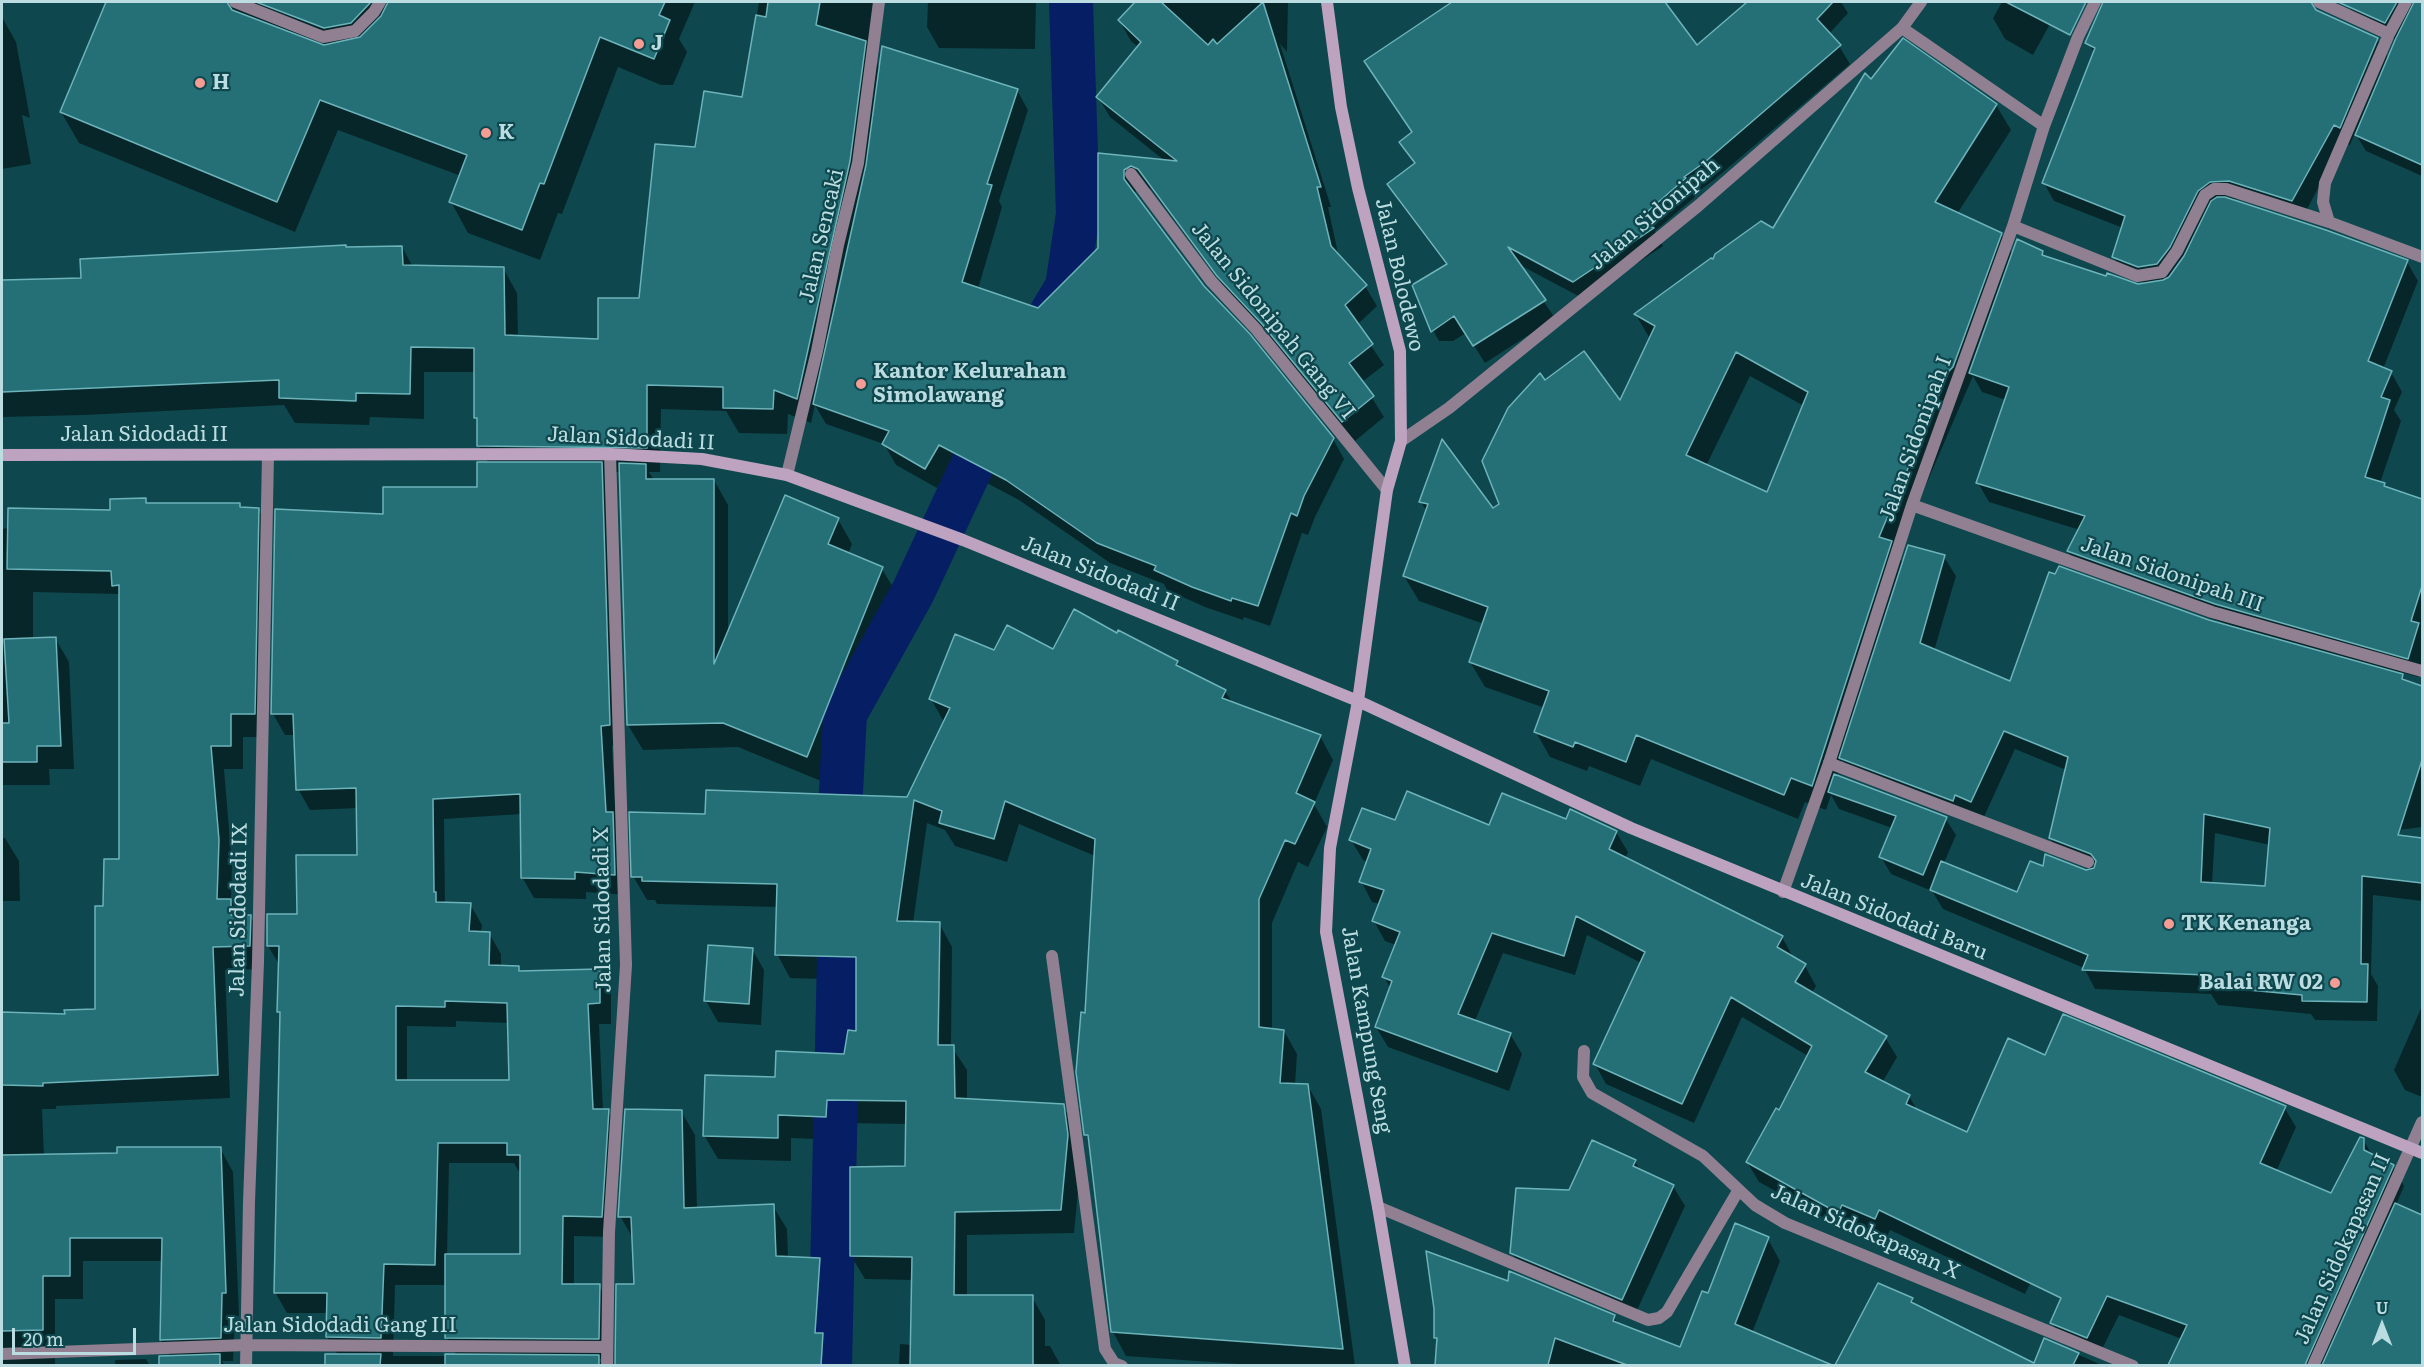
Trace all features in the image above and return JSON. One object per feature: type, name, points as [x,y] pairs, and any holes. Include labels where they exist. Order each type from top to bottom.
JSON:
[{"type":"street","points":[[235,2],[323,37],[355,31],[374,12],[380,2]]},
{"type":"street","name":"Jalan Sencaki","points":[[787,475],[858,164],[879,2]]},
{"type":"street","name":"Jalan Bolodewo","points":[[1327,2],[1341,107],[1358,188],[1400,351],[1401,441],[1387,490],[1358,701]]},
{"type":"street","name":"Jalan Sidonipah","points":[[1401,441],[1449,408],[1698,206],[1902,28],[1921,2]]},
{"type":"street","name":"Jalan Sidonipah I","points":[[1783,892],[1829,763],[1912,505],[2013,226],[2044,126],[2078,37],[2095,2]]},
{"type":"street","points":[[2319,2],[2389,34]]},
{"type":"street","points":[[2329,222],[2323,202],[2325,183],[2389,34],[2406,2]]},
{"type":"street","points":[[1902,28],[2044,126]]},
{"type":"street","name":"Jalan Sidonipah Gang VI","points":[[1131,174],[1211,281],[1256,329],[1387,490]]},
{"type":"street","points":[[2013,226],[2137,276],[2162,272],[2177,251],[2205,195],[2214,189],[2226,189],[2329,222],[2422,257]]},
{"type":"street","name":"Jalan Sidodadi II","points":[[2,455],[610,454],[702,459],[787,475],[916,521],[1358,701]]},
{"type":"street","name":"Jalan Sidodadi X","points":[[607,1365],[609,1232],[626,965],[610,454]]},
{"type":"street","name":"Jalan Sidodadi IX","points":[[246,1365],[258,962],[268,455]]},
{"type":"street","name":"Jalan Sidonipah III","points":[[1912,505],[2212,612],[2422,671]]},
{"type":"street","name":"Jalan Sidodadi Baru","points":[[1358,701],[1631,828],[2422,1153]]},
{"type":"street","name":"Jalan Kampung Seng","points":[[1358,701],[1330,848],[1326,932],[1405,1365]]},
{"type":"street","points":[[1829,763],[2088,862]]},
{"type":"street","points":[[1052,956],[1105,1349],[1114,1362],[1122,1365]]},
{"type":"street","points":[[1584,1052],[1583,1077],[1592,1093],[1702,1156],[1738,1191]]},
{"type":"street","name":"Jalan Sidokapasan II","points":[[2313,1365],[2422,1122]]},
{"type":"street","name":"Jalan Sidokapasan X","points":[[1378,1207],[1648,1320],[1659,1318],[1667,1312],[1738,1191],[1755,1205],[1785,1223],[2133,1365]]},
{"type":"street","name":"Jalan Sidodadi Gang III","points":[[2,1354],[246,1345],[607,1347]]},
{"type":"building","points":[[106,2],[227,2],[232,10],[324,45],[360,37],[381,16],[388,2],[665,2],[659,15],[670,20],[654,59],[600,37],[544,184],[540,183],[522,230],[449,202],[467,155],[320,100],[277,202],[60,112]]},
{"type":"building","points":[[256,2],[371,2],[351,23],[324,28]]},
{"type":"building","points":[[768,2],[820,2],[816,25],[866,41],[850,161],[797,399],[774,390],[773,409],[723,408],[723,387],[647,385],[647,448],[477,446],[477,418],[474,418],[474,348],[411,347],[410,394],[356,393],[356,401],[279,398],[279,380],[2,392],[2,280],[81,278],[80,259],[346,245],[346,247],[402,246],[403,265],[504,267],[505,335],[598,339],[598,298],[639,298],[655,144],[695,147],[704,91],[742,97],[756,15],[766,17]]},
{"type":"building","points":[[1135,2],[1161,2],[1208,45],[1213,39],[1217,44],[1263,2],[1321,187],[1317,187],[1331,246],[1367,285],[1345,305],[1373,344],[1349,363],[1374,396],[1342,422],[1262,324],[1217,276],[1138,169],[1131,166],[1124,170],[1124,179],[1204,286],[1250,334],[1334,438],[1304,496],[1297,516],[1291,513],[1258,606],[1232,598],[1231,601],[1192,587],[1154,570],[1156,566],[1097,543],[1006,480],[939,445],[925,469],[882,444],[889,431],[813,404],[866,165],[882,46],[1018,89],[987,184],[992,185],[962,282],[1038,308],[1098,248],[1098,153],[1177,161],[1096,97],[1141,42],[1118,20]]},
{"type":"building","points":[[1452,2],[1665,2],[1697,45],[1747,2],[1833,2],[1817,19],[1841,45],[1705,162],[1684,177],[1686,178],[1639,219],[1654,228],[1573,282],[1508,247],[1546,300],[1473,346],[1454,316],[1431,332],[1412,285],[1447,264],[1387,184],[1415,163],[1399,142],[1412,132],[1364,61]]},
{"type":"building","points":[[2006,2],[2086,2],[2070,35]]},
{"type":"building","points":[[2103,2],[2311,2],[2316,10],[2378,38],[2340,128],[2334,125],[2292,201],[2229,181],[2210,182],[2198,191],[2170,247],[2157,264],[2138,267],[2112,257],[2125,216],[2042,183],[2095,48],[2085,43]]},
{"type":"building","points":[[2338,2],[2397,2],[2385,23]]},
{"type":"building","points":[[2414,2],[2422,2],[2422,165],[2355,135],[2396,38]]},
{"type":"building","points":[[1903,38],[1997,104],[1935,202],[2002,233],[1953,367],[1949,371],[1879,537],[1892,541],[1812,786],[1791,778],[1784,795],[1636,735],[1626,762],[1575,742],[1573,747],[1534,732],[1549,691],[1469,662],[1488,607],[1403,576],[1428,504],[1419,502],[1442,439],[1493,508],[1499,504],[1482,461],[1508,408],[1540,373],[1545,380],[1584,351],[1620,400],[1655,326],[1634,314],[1711,258],[1713,259],[1715,254],[1761,221],[1773,228],[1865,73],[1871,79]],"holes":[[[1736,352],[1808,392],[1767,492],[1686,455]]]},
{"type":"building","points":[[2217,197],[2225,197],[2326,230],[2408,260],[2368,361],[2392,371],[2381,397],[2390,400],[2365,477],[2422,499],[2422,586],[2411,621],[2419,623],[2408,659],[2215,604],[2067,551],[2085,516],[1976,483],[2009,387],[1969,373],[2017,239],[2043,251],[2042,255],[2106,276],[2107,273],[2138,284],[2163,280],[2169,277],[2184,256],[2211,201]]},
{"type":"building","points":[[477,462],[602,462],[610,725],[601,726],[606,812],[613,812],[615,875],[575,872],[575,879],[521,878],[520,794],[433,799],[436,902],[471,903],[469,931],[490,932],[489,965],[519,966],[519,971],[600,969],[600,1003],[588,1004],[593,1109],[609,1109],[602,1217],[563,1216],[562,1284],[600,1284],[599,1339],[445,1338],[445,1254],[520,1254],[520,1155],[507,1155],[507,1143],[438,1143],[435,1265],[384,1264],[381,1338],[326,1337],[327,1293],[274,1293],[280,1012],[277,1012],[279,946],[267,946],[267,914],[297,914],[296,855],[357,855],[356,788],[296,790],[293,714],[271,714],[275,509],[383,514],[383,487],[477,487]],"holes":[[[445,1001],[507,1003],[509,1080],[396,1080],[396,1006],[445,1007]]]},
{"type":"building","points":[[619,463],[646,464],[646,479],[714,479],[714,664],[785,495],[839,518],[828,544],[883,567],[807,757],[723,723],[627,725]]},
{"type":"building","points":[[146,498],[146,503],[240,503],[240,507],[259,508],[255,714],[231,714],[231,746],[211,746],[219,840],[217,899],[231,899],[231,915],[251,915],[250,946],[213,947],[218,1075],[43,1083],[43,1086],[2,1085],[2,1012],[65,1014],[64,1010],[95,1009],[95,906],[103,906],[104,859],[119,859],[119,585],[112,586],[111,571],[7,569],[8,508],[110,510],[110,499]]},
{"type":"building","points":[[1908,545],[1945,555],[1920,643],[2010,681],[2049,572],[2055,574],[2059,566],[2209,620],[2403,674],[2402,679],[2422,686],[2422,760],[2398,835],[2422,838],[2422,883],[2362,876],[2361,964],[2368,964],[2367,1002],[2302,1001],[2302,995],[2205,986],[2206,975],[2082,970],[2088,955],[1930,890],[1941,861],[2017,892],[2030,861],[2043,866],[2045,854],[2086,870],[2094,868],[2096,861],[2091,854],[2049,838],[2068,757],[2004,731],[1971,802],[1955,795],[1953,801],[1839,758]],"holes":[[[2204,814],[2270,828],[2265,886],[2201,882]]]},
{"type":"building","points":[[1074,609],[1117,633],[1118,630],[1178,661],[1176,665],[1226,690],[1222,698],[1321,735],[1296,793],[1315,802],[1295,844],[1285,840],[1259,899],[1259,1027],[1284,1030],[1280,1083],[1308,1084],[1343,1349],[1111,1332],[1088,1135],[1084,1135],[1076,1072],[1081,1012],[1085,1013],[1095,839],[1005,801],[994,839],[939,823],[942,811],[914,800],[897,921],[940,922],[938,1045],[954,1045],[955,1098],[1064,1104],[1068,1135],[1061,1210],[955,1212],[954,1295],[1033,1295],[1033,1365],[910,1365],[912,1257],[850,1256],[850,1167],[905,1166],[906,1101],[827,1100],[826,1117],[778,1115],[778,1138],[703,1136],[705,1075],[775,1077],[776,1051],[844,1054],[848,1030],[856,1031],[856,957],[775,955],[777,884],[642,881],[642,877],[631,877],[629,812],[705,814],[706,790],[907,797],[950,708],[929,699],[955,634],[994,650],[1007,625],[1053,649]]},
{"type":"building","points":[[56,637],[61,746],[37,746],[37,762],[2,762],[2,723],[9,723],[4,639]]},
{"type":"building","points":[[1834,774],[1947,817],[1923,875],[1879,857],[1896,816],[1828,792]]},
{"type":"building","points":[[1407,791],[1489,825],[1502,793],[1566,819],[1570,809],[1617,831],[1609,849],[1783,936],[1777,947],[1806,964],[1795,982],[1887,1036],[1865,1072],[1910,1095],[1906,1104],[1967,1132],[2008,1038],[2045,1055],[2063,1014],[2286,1106],[2260,1163],[2331,1193],[2360,1137],[2364,1138],[2364,1150],[2394,1165],[2305,1365],[2168,1365],[2187,1325],[2107,1296],[2087,1338],[2050,1323],[2061,1298],[1879,1210],[1875,1219],[1842,1205],[1838,1213],[1746,1162],[1776,1108],[1779,1110],[1812,1046],[1731,997],[1682,1104],[1593,1064],[1645,952],[1576,916],[1564,956],[1492,933],[1458,1014],[1511,1033],[1497,1072],[1375,1027],[1392,981],[1382,977],[1400,932],[1372,921],[1384,890],[1359,882],[1371,849],[1349,840],[1362,808],[1395,820]]},
{"type":"building","points":[[708,945],[753,948],[749,1004],[704,1001]]},
{"type":"building","points":[[625,1109],[682,1110],[684,1208],[774,1204],[776,1256],[820,1258],[815,1333],[823,1333],[821,1365],[615,1365],[616,1284],[634,1284],[631,1217],[618,1217]]},
{"type":"building","points":[[1592,1140],[1636,1160],[1633,1166],[1674,1185],[1622,1300],[1510,1253],[1516,1188],[1569,1190]]},
{"type":"building","points":[[117,1147],[221,1147],[226,1293],[222,1293],[221,1338],[160,1340],[162,1238],[70,1238],[70,1276],[43,1276],[43,1330],[2,1331],[2,1155],[117,1153]]},
{"type":"building","points":[[2395,1203],[2422,1215],[2422,1365],[2322,1365]]},
{"type":"building","points":[[1735,1223],[1769,1237],[1735,1324],[1832,1365],[1627,1365],[1555,1338],[1548,1365],[1435,1365],[1437,1338],[1434,1338],[1434,1309],[1426,1251],[1508,1281],[1509,1271],[1615,1315],[1613,1321],[1680,1347],[1702,1291],[1708,1293]]},
{"type":"building","points":[[1878,1283],[1913,1298],[1911,1302],[2034,1363],[2044,1338],[2079,1353],[2073,1365],[1835,1365]]},
{"type":"building","points":[[220,1354],[220,1365],[159,1365],[159,1356]]},
{"type":"building","points":[[325,1354],[381,1354],[380,1365],[325,1365]]},
{"type":"building","points":[[445,1354],[599,1355],[599,1365],[445,1365]]},
{"type":"waterway","points":[[1041,330],[1067,287],[1078,214],[1071,2]]},
{"type":"waterway","points":[[830,1366],[840,812],[845,714],[913,592],[999,408]]},
{"type":"place","name":"J","points":[[639,44]]},
{"type":"place","name":"H","points":[[200,83]]},
{"type":"place","name":"K","points":[[486,133]]},
{"type":"place","name":"Kantor Kelurahan Simolawang","points":[[861,384]]},
{"type":"place","name":"TK Kenanga","points":[[2169,924]]},
{"type":"place","name":"Balai RW 02","points":[[2335,983]]}]
